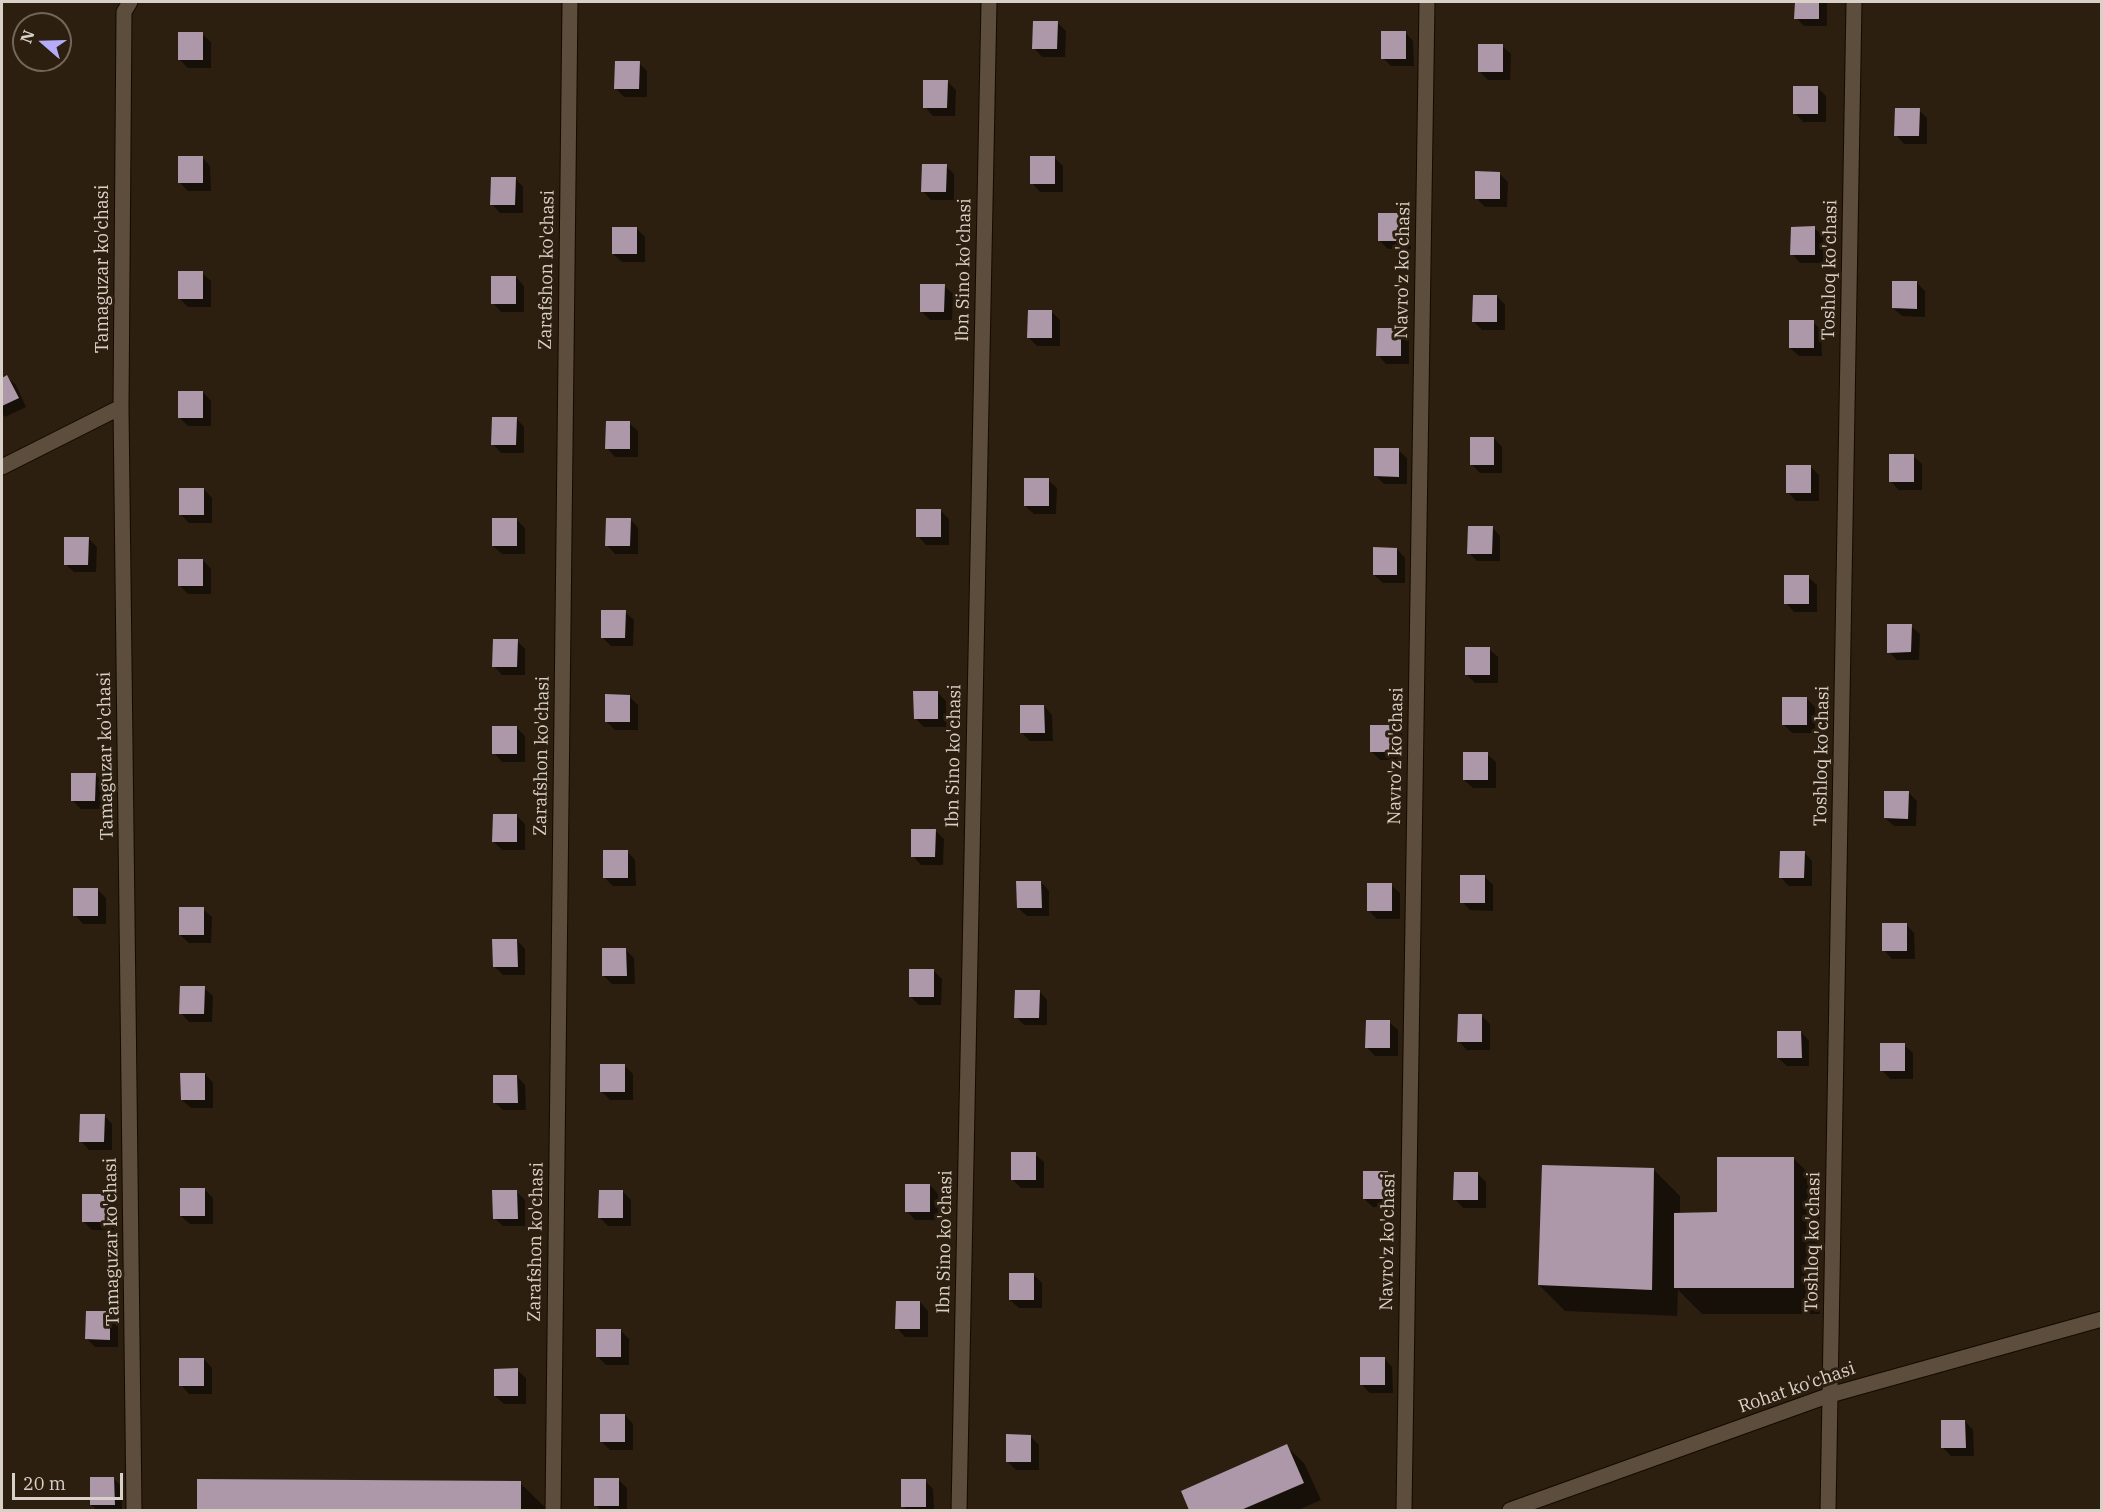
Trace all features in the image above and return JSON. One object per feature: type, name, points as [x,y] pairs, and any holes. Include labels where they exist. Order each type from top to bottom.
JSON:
[{"type":"street","name":"Tamaguzar ko'chasi","points":[[130,2],[124,12],[121,407],[134,1510]]},
{"type":"street","name":"Zarafshon ko'chasi","points":[[553,1510],[570,2]]},
{"type":"street","name":"Ibn Sino ko'chasi","points":[[959,1510],[989,2]]},
{"type":"street","name":"Navro'z ko'chasi","points":[[1404,1510],[1427,2]]},
{"type":"street","name":"Toshloq ko'chasi","points":[[1828,1510],[1854,2]]},
{"type":"street","points":[[2,467],[121,407]]},
{"type":"street","name":"Rohat ko'chasi","points":[[1510,1510],[1830,1395],[2102,1319]]},
{"type":"building","points":[[1795,2],[1819,2],[1819,19],[1794,19]]},
{"type":"building","points":[[1033,21],[1058,21],[1057,49],[1032,49]]},
{"type":"building","points":[[1381,31],[1406,31],[1406,59],[1381,59]]},
{"type":"building","points":[[178,32],[203,32],[203,60],[178,60]]},
{"type":"building","points":[[1478,44],[1503,44],[1503,72],[1478,72]]},
{"type":"building","points":[[615,61],[640,61],[639,89],[614,89]]},
{"type":"building","points":[[923,80],[948,80],[947,108],[923,108]]},
{"type":"building","points":[[1793,86],[1818,86],[1818,114],[1793,114]]},
{"type":"building","points":[[1895,108],[1920,108],[1919,136],[1894,136]]},
{"type":"building","points":[[178,156],[203,156],[203,183],[178,183]]},
{"type":"building","points":[[1030,156],[1055,156],[1055,184],[1030,184]]},
{"type":"building","points":[[922,164],[947,164],[946,192],[921,192]]},
{"type":"building","points":[[1475,171],[1500,172],[1500,199],[1475,199]]},
{"type":"building","points":[[491,177],[516,177],[515,205],[490,205]]},
{"type":"building","points":[[1378,213],[1403,213],[1403,241],[1378,241]]},
{"type":"building","points":[[1815,226],[1815,255],[1790,255],[1791,227]]},
{"type":"building","points":[[612,227],[637,227],[637,254],[612,254]]},
{"type":"building","points":[[178,271],[203,271],[203,299],[178,299]]},
{"type":"building","points":[[491,276],[516,276],[516,304],[491,304]]},
{"type":"building","points":[[1892,281],[1917,281],[1917,309],[1892,308]]},
{"type":"building","points":[[920,284],[945,284],[944,312],[920,312]]},
{"type":"building","points":[[1473,295],[1497,295],[1497,322],[1472,322]]},
{"type":"building","points":[[1028,310],[1052,310],[1052,338],[1027,338]]},
{"type":"building","points":[[1789,320],[1814,320],[1814,348],[1789,348]]},
{"type":"building","points":[[1377,328],[1401,328],[1401,356],[1376,356]]},
{"type":"building","points":[[7,375],[19,398],[2,406],[2,378]]},
{"type":"building","points":[[178,391],[203,391],[203,418],[178,418]]},
{"type":"building","points":[[492,417],[517,417],[516,445],[491,445]]},
{"type":"building","points":[[606,421],[630,421],[630,449],[605,449]]},
{"type":"building","points":[[1470,437],[1494,437],[1494,465],[1470,465]]},
{"type":"building","points":[[1374,448],[1399,448],[1399,477],[1374,476]]},
{"type":"building","points":[[1889,454],[1914,454],[1914,482],[1889,482]]},
{"type":"building","points":[[1786,465],[1811,465],[1811,493],[1786,493]]},
{"type":"building","points":[[1024,478],[1049,478],[1049,506],[1024,506]]},
{"type":"building","points":[[179,488],[204,488],[204,515],[179,515]]},
{"type":"building","points":[[916,509],[941,509],[941,537],[916,537]]},
{"type":"building","points":[[492,518],[517,518],[517,546],[492,546]]},
{"type":"building","points":[[606,518],[631,518],[630,546],[605,546]]},
{"type":"building","points":[[1468,526],[1493,526],[1492,554],[1467,554]]},
{"type":"building","points":[[64,537],[89,537],[88,565],[64,565]]},
{"type":"building","points":[[1373,547],[1397,548],[1397,575],[1373,575]]},
{"type":"building","points":[[178,559],[203,559],[203,586],[178,586]]},
{"type":"building","points":[[1784,575],[1809,575],[1809,604],[1784,604]]},
{"type":"building","points":[[601,610],[626,610],[625,638],[601,638]]},
{"type":"building","points":[[1887,624],[1912,624],[1911,652],[1887,653]]},
{"type":"building","points":[[493,639],[518,639],[517,667],[492,667]]},
{"type":"building","points":[[1465,647],[1490,647],[1490,675],[1465,675]]},
{"type":"building","points":[[913,691],[938,691],[938,719],[914,719]]},
{"type":"building","points":[[605,694],[630,695],[630,722],[605,722]]},
{"type":"building","points":[[1782,697],[1807,697],[1807,725],[1782,725]]},
{"type":"building","points":[[1020,705],[1044,705],[1045,733],[1020,733]]},
{"type":"building","points":[[1370,725],[1395,725],[1394,752],[1370,752]]},
{"type":"building","points":[[492,726],[517,726],[517,754],[492,754]]},
{"type":"building","points":[[1463,752],[1488,752],[1488,780],[1463,780]]},
{"type":"building","points":[[71,773],[96,773],[95,801],[71,801]]},
{"type":"building","points":[[1884,791],[1909,791],[1908,819],[1884,818]]},
{"type":"building","points":[[493,814],[517,814],[517,842],[492,842]]},
{"type":"building","points":[[911,829],[936,829],[935,857],[911,857]]},
{"type":"building","points":[[603,850],[628,850],[628,878],[603,878]]},
{"type":"building","points":[[1780,851],[1805,851],[1804,878],[1779,878]]},
{"type":"building","points":[[1460,875],[1485,875],[1485,903],[1460,903]]},
{"type":"building","points":[[1016,881],[1041,881],[1042,908],[1017,908]]},
{"type":"building","points":[[1367,883],[1392,883],[1392,911],[1367,911]]},
{"type":"building","points":[[73,888],[98,888],[98,916],[73,916]]},
{"type":"building","points":[[179,907],[204,907],[204,935],[179,935]]},
{"type":"building","points":[[1882,923],[1907,923],[1907,951],[1882,951]]},
{"type":"building","points":[[492,939],[517,939],[518,967],[493,967]]},
{"type":"building","points":[[602,948],[626,948],[627,976],[602,976]]},
{"type":"building","points":[[909,969],[934,969],[934,997],[909,997]]},
{"type":"building","points":[[180,986],[205,986],[204,1014],[179,1014]]},
{"type":"building","points":[[1015,990],[1040,990],[1039,1018],[1014,1018]]},
{"type":"building","points":[[1458,1014],[1482,1014],[1482,1042],[1457,1042]]},
{"type":"building","points":[[1366,1020],[1390,1020],[1390,1048],[1365,1048]]},
{"type":"building","points":[[1777,1031],[1801,1031],[1802,1058],[1777,1058]]},
{"type":"building","points":[[1880,1043],[1905,1043],[1905,1071],[1880,1071]]},
{"type":"building","points":[[600,1064],[625,1064],[625,1092],[600,1092]]},
{"type":"building","points":[[180,1073],[205,1073],[205,1100],[181,1100]]},
{"type":"building","points":[[493,1075],[517,1075],[518,1103],[493,1103]]},
{"type":"building","points":[[80,1114],[105,1114],[104,1142],[79,1142]]},
{"type":"building","points":[[1011,1152],[1036,1152],[1036,1180],[1011,1180]]},
{"type":"building","points":[[1717,1157],[1794,1157],[1794,1288],[1674,1288],[1674,1213],[1717,1212]]},
{"type":"building","points":[[1542,1165],[1654,1168],[1652,1290],[1538,1285]]},
{"type":"building","points":[[1363,1171],[1388,1171],[1388,1199],[1363,1199]]},
{"type":"building","points":[[1454,1172],[1478,1172],[1478,1200],[1453,1200]]},
{"type":"building","points":[[905,1184],[930,1184],[930,1212],[905,1212]]},
{"type":"building","points":[[180,1188],[205,1188],[205,1216],[180,1216]]},
{"type":"building","points":[[492,1190],[517,1190],[518,1219],[493,1219]]},
{"type":"building","points":[[599,1190],[623,1190],[623,1218],[598,1218]]},
{"type":"building","points":[[82,1194],[107,1194],[107,1222],[82,1222]]},
{"type":"building","points":[[1009,1273],[1034,1273],[1034,1300],[1009,1300]]},
{"type":"building","points":[[896,1301],[920,1301],[920,1329],[895,1329]]},
{"type":"building","points":[[86,1311],[110,1311],[110,1340],[85,1339]]},
{"type":"building","points":[[596,1329],[621,1329],[621,1357],[596,1357]]},
{"type":"building","points":[[1360,1357],[1385,1357],[1385,1385],[1360,1385]]},
{"type":"building","points":[[179,1358],[204,1358],[204,1386],[179,1386]]},
{"type":"building","points":[[518,1368],[518,1396],[494,1396],[494,1369]]},
{"type":"building","points":[[600,1414],[625,1414],[625,1442],[600,1442]]},
{"type":"building","points":[[1941,1420],[1965,1420],[1966,1448],[1941,1448]]},
{"type":"building","points":[[1006,1434],[1031,1435],[1031,1462],[1006,1462]]},
{"type":"building","points":[[1287,1444],[1304,1483],[1241,1510],[1189,1510],[1181,1491]]},
{"type":"building","points":[[90,1477],[114,1477],[115,1505],[90,1505]]},
{"type":"building","points":[[594,1478],[619,1478],[619,1506],[594,1506]]},
{"type":"building","points":[[197,1479],[521,1481],[521,1510],[197,1510]]},
{"type":"building","points":[[901,1479],[926,1479],[926,1507],[901,1507]]}]
